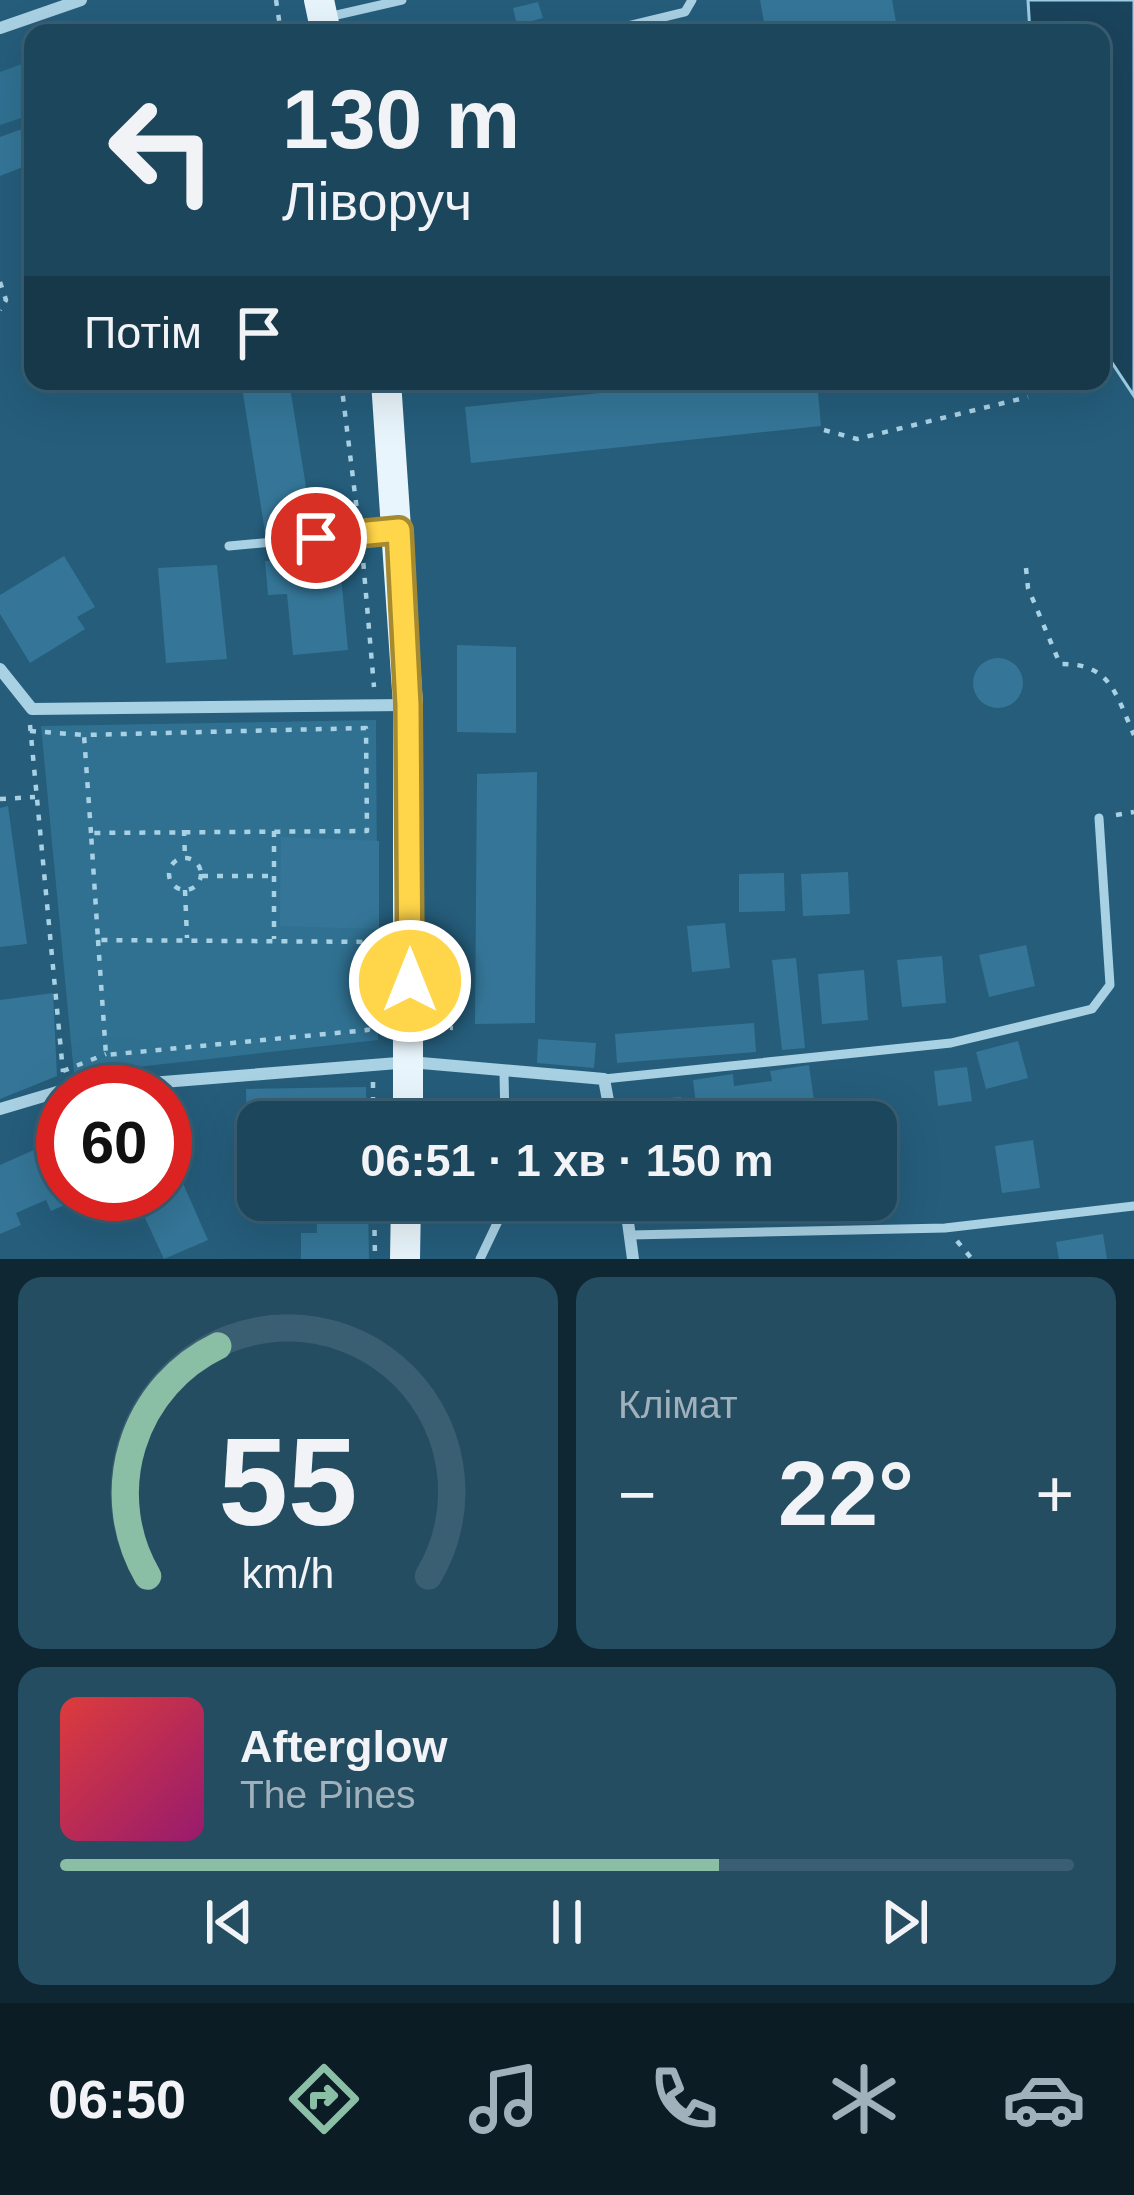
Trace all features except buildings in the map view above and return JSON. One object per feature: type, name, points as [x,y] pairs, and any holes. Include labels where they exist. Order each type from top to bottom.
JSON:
[{"type":"main road","points":[[387,390],[408,705],[410,1062],[418,1101]]},
{"type":"main road","points":[[405,1259],[406,1221]]},
{"type":"street","points":[[0,28],[81,0]]},
{"type":"street","points":[[0,669],[32,709],[408,705]]},
{"type":"street","points":[[192,1080],[410,1062],[604,1079],[608,1101]]},
{"type":"street","points":[[0,1108],[36,1098]]},
{"type":"street","points":[[629,1221],[633,1259]]},
{"type":"lane","points":[[323,17],[402,0]]},
{"type":"lane","points":[[635,24],[685,12],[692,0]]},
{"type":"lane","points":[[229,546],[399,530]]},
{"type":"lane","points":[[604,1079],[951,1043],[1092,1009],[1110,985],[1099,818]]},
{"type":"lane","points":[[504,1073],[505,1101]]},
{"type":"lane","points":[[631,1235],[945,1228],[1134,1206]]},
{"type":"lane","points":[[480,1259],[498,1221]]},
{"type":"path","points":[[0,282],[6,300],[0,310]]},
{"type":"path","points":[[824,430],[857,439],[1028,397]]},
{"type":"path","points":[[1026,568],[1028,588],[1060,664],[1088,663],[1101,670],[1134,735]]},
{"type":"path","points":[[32,709],[35,797],[62,1065]]},
{"type":"path","points":[[30,731],[84,735],[366,728],[367,831],[91,833]]},
{"type":"path","points":[[84,735],[106,1054]]},
{"type":"path","points":[[0,799],[35,797]]},
{"type":"path","points":[[184,830],[185,858]]},
{"type":"path","points":[[274,831],[274,939]]},
{"type":"path","points":[[185,858],[196,862],[202,876]]},
{"type":"path","points":[[185,858],[169,872],[171,883],[185,890]]},
{"type":"path","points":[[185,890],[202,876],[274,876]]},
{"type":"path","points":[[185,890],[187,939]]},
{"type":"path","points":[[98,940],[386,941]]},
{"type":"path","points":[[78,1065],[106,1054],[368,1030],[368,941]]},
{"type":"path","points":[[431,1027],[453,1028]]},
{"type":"path","points":[[374,1221],[374,1259]]},
{"type":"shaded area","points":[[1028,0],[1134,0],[1134,396],[1110,360],[1110,24],[1029,24]]},
{"type":"shaded area","points":[[24,63],[24,117],[0,125],[0,72]]},
{"type":"shaded area","points":[[376,720],[378,1040],[154,1065],[73,1065],[41,726]]},
{"type":"route","points":[[316,538],[399,530],[408,705],[410,981]]}]
